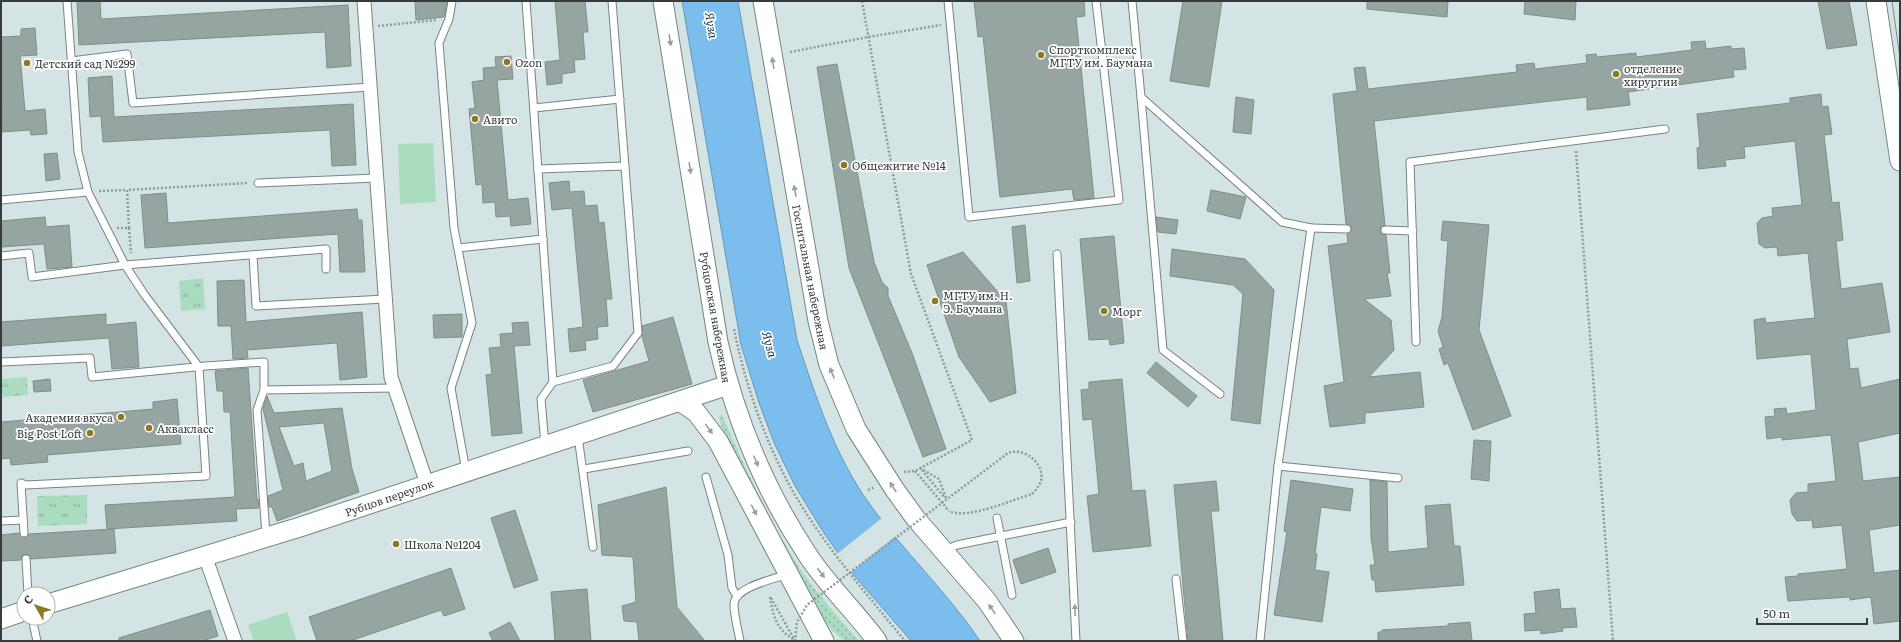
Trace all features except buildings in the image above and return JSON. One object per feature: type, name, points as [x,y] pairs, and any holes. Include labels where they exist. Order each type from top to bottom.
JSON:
[{"type":"main road","name":"Рубцовская набережная","points":[[663,1],[718,342],[736,412],[759,470],[775,501],[807,554],[834,590],[877,641]]},
{"type":"main road","name":"Госпитальная набережная","points":[[763,1],[816,314],[829,365],[856,429],[895,490],[916,519],[987,601],[1014,641]]},
{"type":"main road","points":[[1876,1],[1900,161]]},
{"type":"main road","name":"Рубцов переулок","points":[[56,602],[266,538],[681,402],[728,385]]},
{"type":"main road","points":[[681,402],[699,415],[718,441],[824,641]]},
{"type":"main road","points":[[736,412],[736,476]]},
{"type":"main road","points":[[800,595],[825,628],[840,641]]},
{"type":"main road","points":[[1,619],[16,614]]},
{"type":"street","points":[[364,1],[391,377],[427,484]]},
{"type":"street","points":[[205,556],[235,641]]},
{"type":"lane","points":[[24,533],[21,483],[26,485],[206,476],[199,367],[144,294],[88,192],[78,152],[66,1]]},
{"type":"lane","points":[[452,1],[449,19],[439,44],[454,228],[472,323],[451,388],[466,472]]},
{"type":"lane","points":[[526,1],[553,382],[541,399],[545,446]]},
{"type":"lane","points":[[553,382],[612,366],[638,333],[612,1]]},
{"type":"lane","points":[[948,1],[969,217],[1119,200],[1096,1]]},
{"type":"lane","points":[[1132,1],[1163,350],[1220,394]]},
{"type":"lane","points":[[71,61],[127,54],[134,103],[370,87]]},
{"type":"lane","points":[[1141,97],[1282,222],[1311,228],[1347,230]]},
{"type":"lane","points":[[534,108],[620,99]]},
{"type":"lane","points":[[1416,342],[1410,162],[1665,129]]},
{"type":"lane","points":[[538,169],[625,166]]},
{"type":"lane","points":[[258,183],[376,178]]},
{"type":"lane","points":[[1,200],[88,192]]},
{"type":"lane","points":[[1260,641],[1278,466],[1311,228]]},
{"type":"lane","points":[[1385,230],[1413,231]]},
{"type":"lane","points":[[458,248],[543,239]]},
{"type":"lane","points":[[1,256],[29,253],[32,277],[129,265],[326,249],[326,269]]},
{"type":"lane","points":[[1057,254],[1076,641]]},
{"type":"lane","points":[[253,255],[256,306],[385,299]]},
{"type":"lane","points":[[1,362],[90,358],[92,377],[264,362],[264,390],[257,410],[265,497],[266,538]]},
{"type":"lane","points":[[264,390],[394,388]]},
{"type":"lane","points":[[578,435],[584,469],[593,547]]},
{"type":"lane","points":[[584,469],[688,451]]},
{"type":"lane","points":[[1278,466],[1398,478]]},
{"type":"lane","points":[[706,477],[728,555],[732,588],[737,596]]},
{"type":"lane","points":[[997,518],[1012,595]]},
{"type":"lane","points":[[1,521],[23,520]]},
{"type":"lane","points":[[943,550],[957,545],[1071,522]]},
{"type":"lane","points":[[26,559],[28,586]]},
{"type":"lane","points":[[740,641],[734,605],[737,596],[743,590],[788,574]]},
{"type":"lane","points":[[1176,579],[1183,641]]},
{"type":"lane","points":[[33,626],[36,641]]},
{"type":"path","points":[[862,1],[911,274],[972,440],[915,471],[899,472]]},
{"type":"path","points":[[366,28],[449,19]]},
{"type":"path","points":[[788,45],[790,52],[868,37],[950,24]]},
{"type":"path","points":[[1575,140],[1613,641]]},
{"type":"path","points":[[88,192],[258,183]]},
{"type":"path","points":[[127,190],[129,265]]},
{"type":"path","points":[[107,229],[129,228]]},
{"type":"path","points":[[733,324],[753,398],[771,447],[791,488],[820,533],[853,578],[905,641]]},
{"type":"path","points":[[795,640],[797,622],[807,605],[946,498],[1008,452],[1014,450],[1029,455],[1040,469],[1041,480],[1038,488],[1032,494],[967,514],[955,514],[949,511],[915,471]]},
{"type":"path","points":[[920,468],[946,498]]},
{"type":"path","points":[[920,468],[939,479],[946,498]]},
{"type":"path","points":[[817,536],[820,533]]},
{"type":"path","points":[[770,597],[774,603],[795,640],[784,635],[773,614],[770,597]]},
{"type":"green space","points":[[433,143],[436,202],[400,204],[398,144]]},
{"type":"green space","points":[[203,278],[205,309],[181,311],[179,281]]},
{"type":"green space","points":[[27,377],[28,395],[2,397],[1,379]]},
{"type":"green space","points":[[722,415],[756,490],[785,544],[810,583],[859,641],[845,641],[833,631],[800,591],[779,551],[721,425],[719,417]]},
{"type":"green space","points":[[87,495],[87,524],[38,526],[37,496]]},
{"type":"green space","points":[[287,612],[297,641],[254,641],[248,625]]},
{"type":"water","name":"Яуза","points":[[682,1],[738,1],[797,340],[819,405],[837,447],[858,487],[884,523],[968,623],[980,641],[911,641],[852,573],[822,530],[795,486],[775,445],[759,403],[741,345]]},
{"type":"pier","points":[[882,518],[896,536],[850,573],[837,554]]},
{"type":"tram line","points":[[1892,1],[1900,58]]},
{"type":"place","name":"Спорткомплекс МГТУ им. Баумана","points":[[1041,55]]},
{"type":"place","name":"Ozon","points":[[507,62]]},
{"type":"place","name":"Детский сад №299","points":[[27,63]]},
{"type":"place","name":"отделение хирургии","points":[[1616,74]]},
{"type":"place","name":"Авито","points":[[475,119]]},
{"type":"place","name":"Общежитие №14","points":[[844,165]]},
{"type":"place","name":"МГТУ им. Н. Э. Баумана","points":[[935,301]]},
{"type":"place","name":"Морг","points":[[1104,311]]},
{"type":"place","name":"Академия вкуса","points":[[121,417]]},
{"type":"place","name":"Аквакласс","points":[[149,428]]},
{"type":"place","name":"Big Post Loft","points":[[90,433]]},
{"type":"place","name":"Школа №1204","points":[[396,544]]}]
